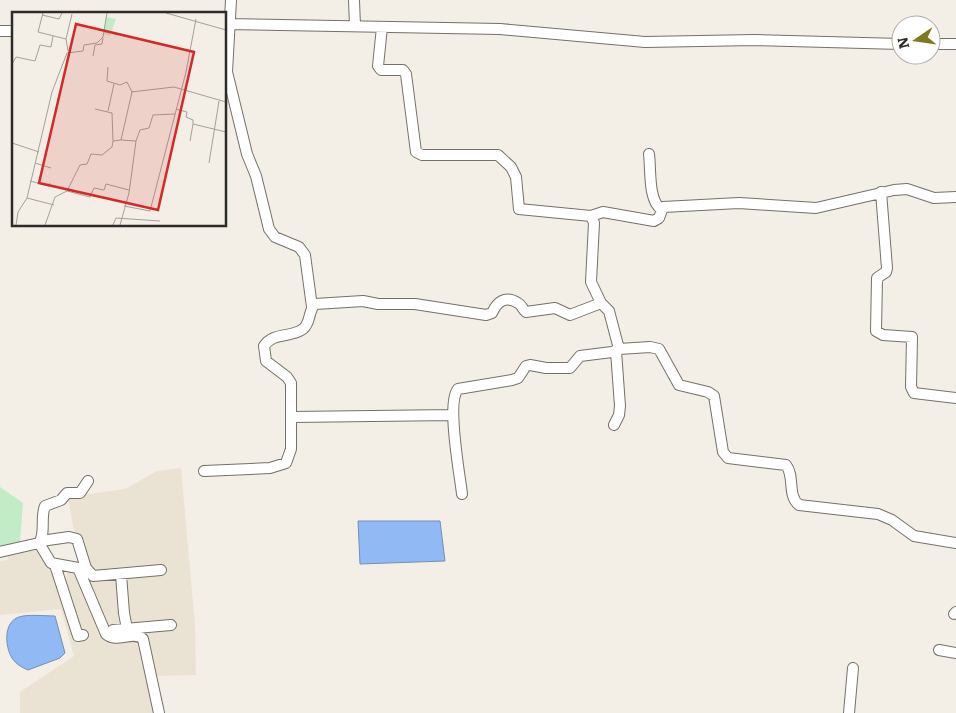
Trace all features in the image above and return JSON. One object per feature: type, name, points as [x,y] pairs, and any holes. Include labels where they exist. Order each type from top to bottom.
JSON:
[{"type":"street","points":[[204,470],[281,466],[290,457],[292,417],[290,384],[287,377],[266,361],[264,346],[273,337],[294,333],[304,328],[308,323],[312,307],[305,255],[299,247],[272,234],[247,154],[227,72],[230,0]]},
{"type":"street","points":[[354,0],[354,26]]},
{"type":"street","points":[[228,24],[500,28],[645,42],[755,40],[891,44]]},
{"type":"street","points":[[382,27],[378,66],[381,70],[402,70],[406,74],[416,152],[422,155],[498,155],[511,167],[516,177],[519,209],[591,216],[603,212],[654,222],[659,218],[661,209]]},
{"type":"street","points":[[941,44],[956,44]]},
{"type":"street","points":[[650,154],[653,195],[655,204],[661,209]]},
{"type":"street","points":[[661,209],[667,206],[739,203],[816,208],[881,192],[907,189],[934,198],[956,197]]},
{"type":"street","points":[[881,192],[887,268],[886,272],[876,278],[876,331],[883,335],[912,336],[911,387],[914,393],[956,398]]},
{"type":"street","points":[[591,216],[594,223],[591,282],[601,303],[609,311],[617,350],[620,406],[619,415],[614,425]]},
{"type":"street","points":[[312,307],[318,304],[354,300],[378,304],[415,304],[486,315],[492,314],[498,301],[508,300],[521,304],[526,312],[555,308],[570,314],[601,303]]},
{"type":"street","points":[[462,494],[453,415],[454,399],[458,389],[518,378],[526,366],[530,365],[546,368],[570,368],[580,356],[654,347],[662,353],[679,385],[712,393],[716,401],[724,455],[733,461],[786,465],[790,474],[793,497],[799,505],[878,514],[892,520],[914,536],[956,543]]},
{"type":"street","points":[[292,417],[453,415]]},
{"type":"street","points":[[88,481],[80,493],[67,493],[61,500],[45,506],[42,512],[40,542],[51,563],[78,568],[109,637],[136,635],[143,639],[158,713]]},
{"type":"street","points":[[0,552],[40,542],[74,538],[80,543],[88,573],[98,577],[161,570]]},
{"type":"street","points":[[56,565],[78,636],[82,635]]},
{"type":"street","points":[[121,574],[127,629]]},
{"type":"street","points":[[113,630],[171,624]]},
{"type":"street","points":[[939,650],[956,653]]},
{"type":"street","points":[[849,713],[853,668]]},
{"type":"shaded area","points":[[181,468],[195,625],[196,675],[154,676],[145,634],[108,632],[85,577],[76,544],[68,497],[125,489],[157,471]]},
{"type":"shaded area","points":[[39,550],[51,568],[54,579],[66,577],[68,568],[77,574],[105,642],[135,639],[142,643],[154,713],[20,713],[20,692],[74,656],[61,609],[0,615],[0,561],[8,560],[8,553]]},
{"type":"green space","points":[[0,487],[23,503],[20,543],[0,548]]},
{"type":"water","points":[[358,521],[440,521],[445,561],[360,564]]},
{"type":"water","points":[[23,616],[55,616],[65,653],[60,658],[28,670],[15,662],[7,642],[10,624]]}]
